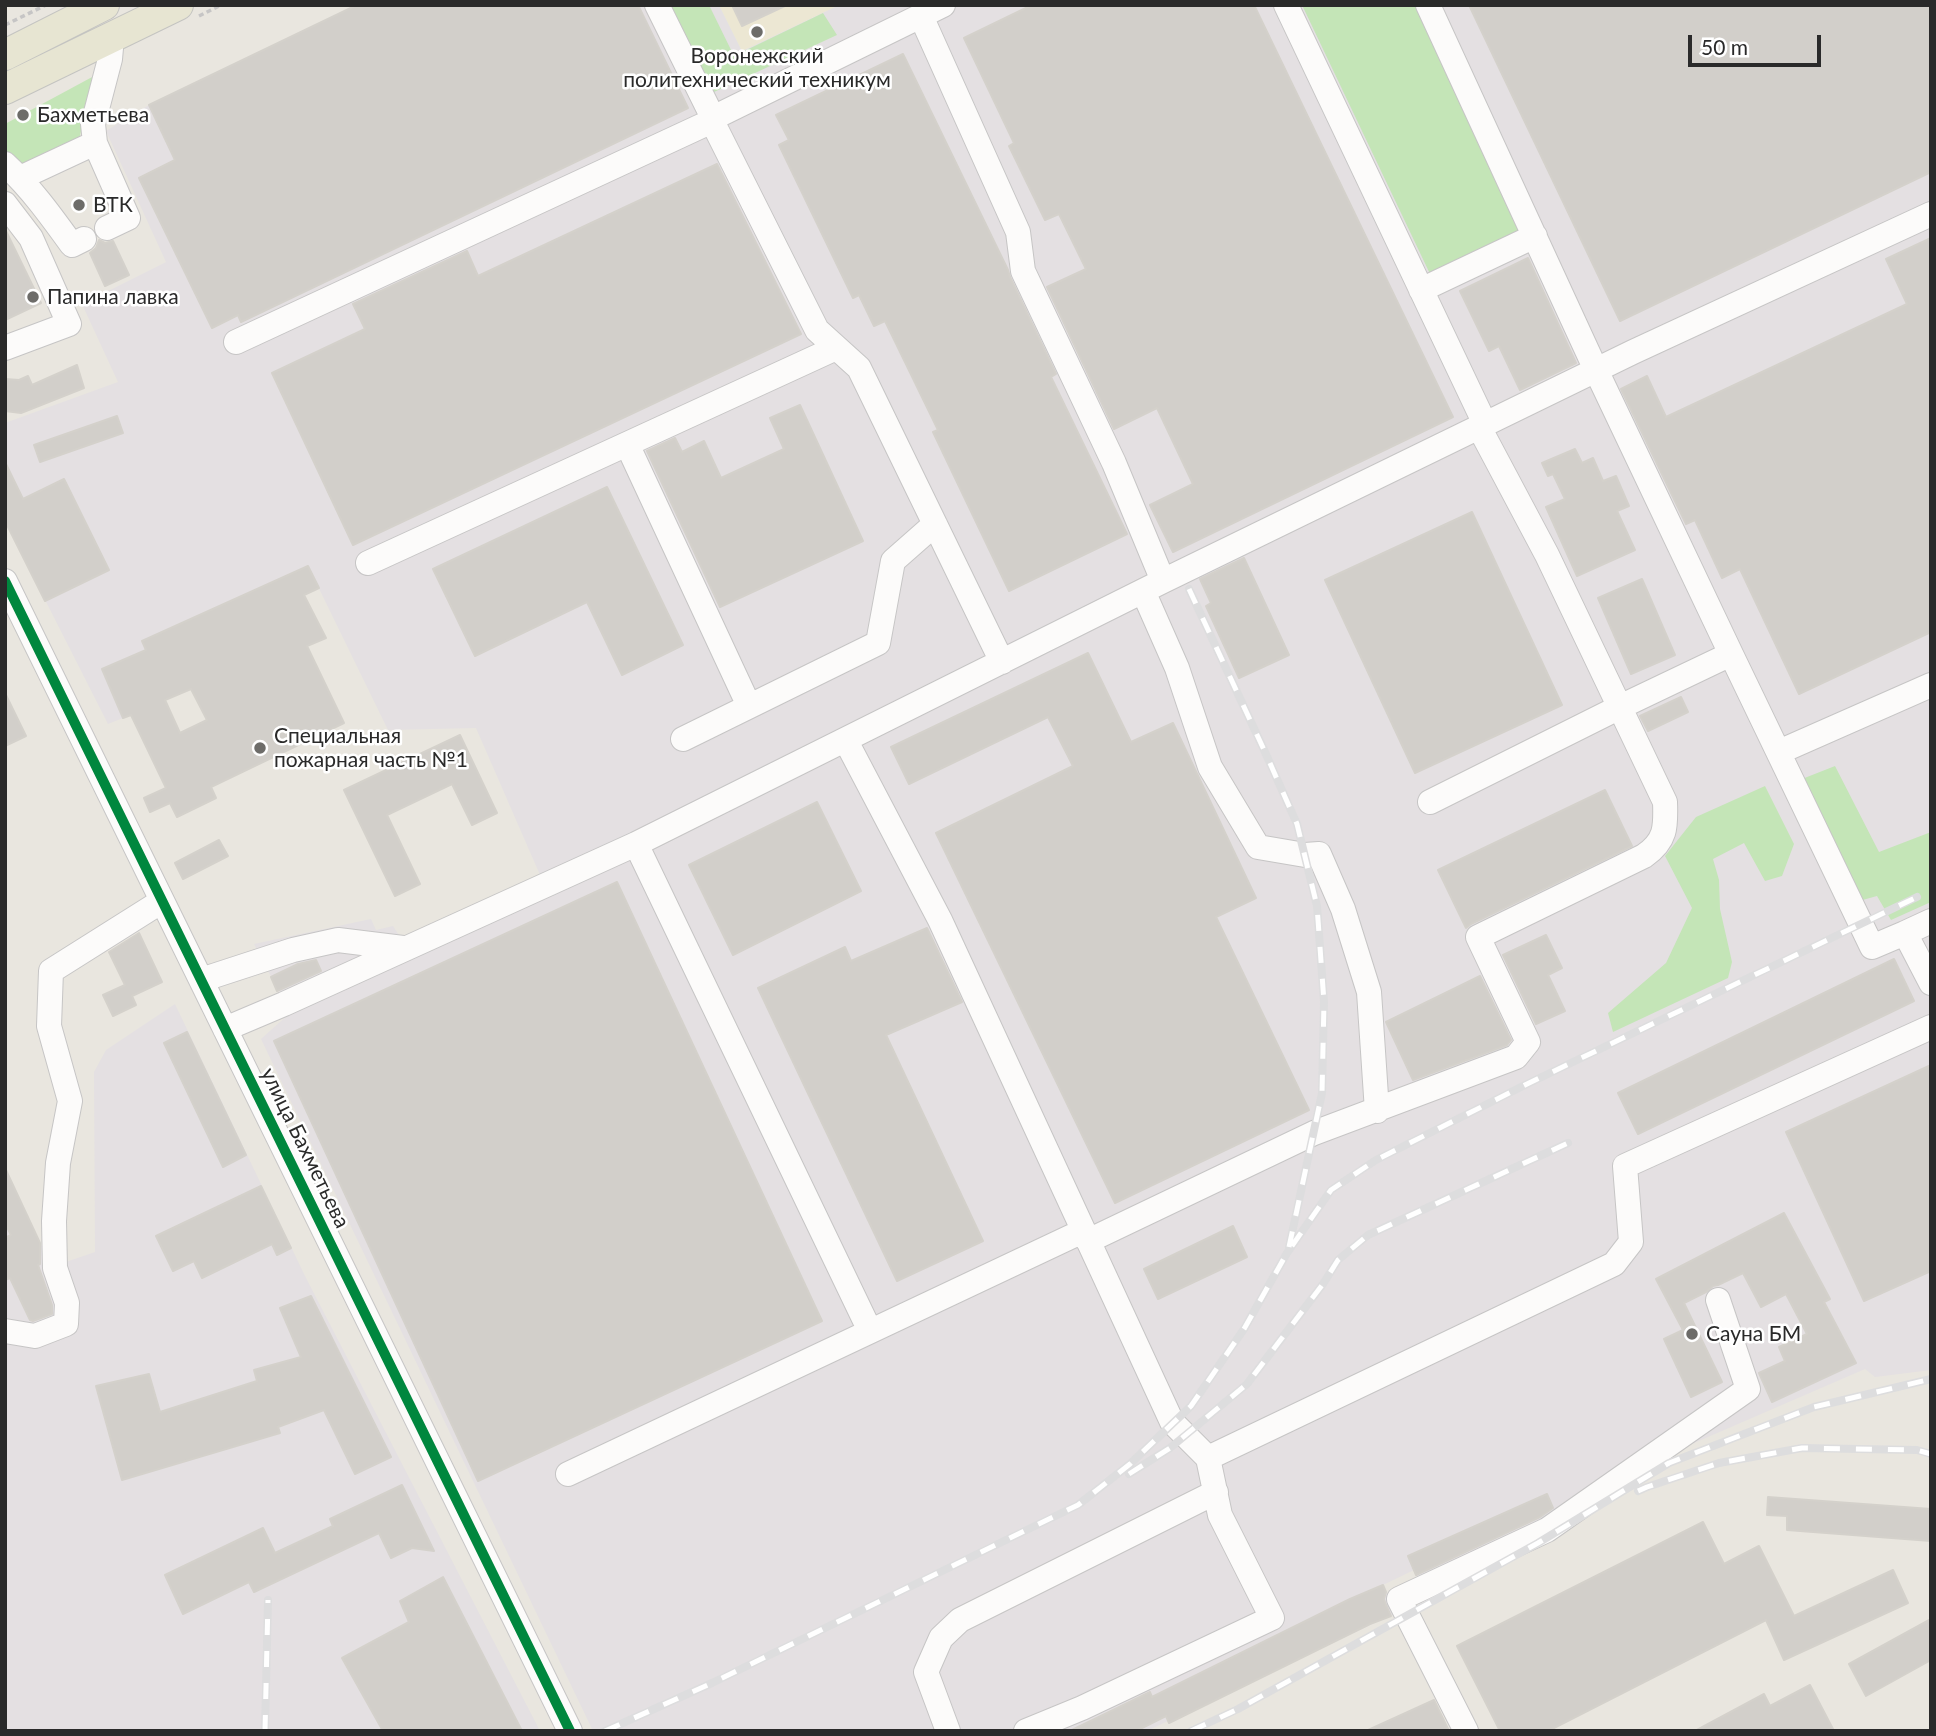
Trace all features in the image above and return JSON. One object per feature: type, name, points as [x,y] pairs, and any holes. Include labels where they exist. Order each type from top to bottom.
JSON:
[{"type":"main road","points":[[5,55],[104,5]]},
{"type":"main road","points":[[5,89],[178,5]]},
{"type":"street","points":[[657,5],[817,330],[859,368],[1002,662]]},
{"type":"street","points":[[568,1474],[870,1331],[1314,1133],[1516,1057],[1528,1042],[1478,937],[1656,848],[1666,825],[1665,802],[1482,426],[1286,5]]},
{"type":"street","points":[[1428,5],[1596,370],[1872,947],[1931,921]]},
{"type":"street","points":[[236,342],[713,120],[932,11],[1018,232],[1023,271],[1114,463],[1210,766],[1258,847],[1304,855],[1319,854],[1343,909],[1369,992],[1377,1111]]},
{"type":"street","points":[[107,228],[128,219],[95,143],[93,124],[110,58],[112,37]]},
{"type":"street","points":[[84,239],[72,245],[13,171],[95,143]]},
{"type":"street","points":[[5,204],[31,238],[69,324],[5,348]]},
{"type":"street","points":[[225,1029],[636,844],[1153,586],[1596,370],[1931,214]]},
{"type":"street","points":[[1421,290],[1535,236]]},
{"type":"street","points":[[368,563],[836,348]]},
{"type":"street","points":[[627,444],[750,706]]},
{"type":"street","points":[[683,739],[878,643],[893,561],[935,524]]},
{"type":"street","name":"улица Бахметьева","points":[[5,581],[570,1731]]},
{"type":"street","points":[[1430,802],[1731,654]]},
{"type":"street","points":[[1779,752],[1931,685]]},
{"type":"street","points":[[846,741],[940,920],[1172,1422],[1208,1458],[1220,1515],[1272,1618],[1082,1708],[1026,1731]]},
{"type":"street","points":[[636,844],[870,1331]]},
{"type":"street","points":[[5,1331],[35,1336],[66,1324],[67,1303],[55,1268],[54,1221],[58,1164],[70,1101],[49,1026],[51,971],[162,901]]},
{"type":"street","points":[[1905,933],[1931,983]]},
{"type":"street","points":[[201,980],[293,950],[338,940],[404,948]]},
{"type":"street","points":[[1208,1458],[1614,1264],[1631,1242],[1625,1166],[1931,1027]]},
{"type":"street","points":[[1466,1731],[1399,1599],[1547,1530],[1748,1389],[1718,1300]]},
{"type":"street","points":[[948,1731],[926,1672],[942,1639],[960,1620],[1216,1492]]},
{"type":"path","points":[[5,25],[46,5]]},
{"type":"shaded area","points":[[357,5],[719,5],[742,51],[839,5],[1931,5],[1931,1370],[1875,1377],[1865,1369],[1678,1450],[1419,1581],[1414,1570],[1383,1585],[1396,1613],[1147,1731],[593,1731],[261,1039],[290,1013],[254,944],[371,919],[376,930],[393,926],[399,935],[410,936],[540,875],[476,728],[388,730],[308,566],[143,641],[146,650],[103,670],[123,718],[108,724],[5,521],[5,423],[118,382],[82,304],[166,262],[106,131],[149,105]]},
{"type":"shaded area","name":"Воронежский политехнический техникум","points":[[719,5],[839,5],[742,51]]},
{"type":"shaded area","points":[[175,1004],[305,1276],[540,1731],[5,1731],[5,1168],[48,1260],[60,1264],[95,1252],[94,1072],[106,1050]]},
{"type":"green space","points":[[668,5],[709,5],[734,56],[823,13],[837,35],[714,92]]},
{"type":"green space","points":[[1302,5],[1417,5],[1525,232],[1431,276]]},
{"type":"green space","points":[[94,76],[78,144],[21,172],[5,155],[5,124]]},
{"type":"green space","points":[[1835,766],[1879,852],[1931,832],[1931,902],[1891,920],[1877,896],[1859,901],[1802,779]]},
{"type":"green space","points":[[1765,786],[1794,844],[1782,876],[1765,881],[1744,843],[1713,859],[1719,880],[1720,909],[1732,962],[1728,978],[1613,1032],[1608,1013],[1666,963],[1692,908],[1665,856],[1696,817]]},
{"type":"building","points":[[357,5],[638,5],[688,108],[241,322],[238,315],[212,328],[139,178],[175,160],[149,105]]},
{"type":"building","points":[[732,5],[787,5],[742,26]]},
{"type":"building","points":[[1032,5],[1254,5],[1453,417],[1173,552],[1150,505],[1193,484],[1157,408],[1114,429],[1047,287],[1086,269],[1059,214],[1045,220],[1009,146],[1014,143],[964,38]]},
{"type":"building","points":[[1469,5],[1931,5],[1931,172],[1620,321]]},
{"type":"building","points":[[903,54],[1008,270],[1056,374],[1051,377],[1127,534],[1009,591],[933,432],[938,430],[885,321],[874,326],[859,295],[853,298],[779,145],[789,140],[776,115]]},
{"type":"building","points":[[717,164],[801,334],[353,545],[272,373],[365,329],[353,304],[467,251],[478,276]]},
{"type":"building","points":[[5,229],[41,303],[5,320]]},
{"type":"building","points":[[1931,238],[1931,632],[1799,694],[1740,569],[1722,578],[1695,520],[1686,524],[1621,389],[1647,376],[1666,417],[1907,304],[1886,259]]},
{"type":"building","points":[[99,240],[105,243],[113,241],[129,275],[105,286],[90,253]]},
{"type":"building","points":[[1528,258],[1576,363],[1520,390],[1499,346],[1489,351],[1460,291]]},
{"type":"building","points":[[77,365],[84,388],[21,413],[5,411],[5,379],[19,380],[28,376],[32,385]]},
{"type":"building","points":[[800,405],[863,541],[720,607],[647,451],[675,438],[682,452],[704,441],[721,478],[784,449],[770,418]]},
{"type":"building","points":[[117,416],[123,433],[40,462],[34,445]]},
{"type":"building","points":[[1575,449],[1582,463],[1593,458],[1603,481],[1616,476],[1629,506],[1617,511],[1635,550],[1577,576],[1546,507],[1565,499],[1553,474],[1548,476],[1542,463]]},
{"type":"building","points":[[5,462],[23,499],[64,479],[109,570],[45,601],[5,521]]},
{"type":"building","points":[[607,487],[683,645],[622,675],[587,602],[475,656],[433,569]]},
{"type":"building","points":[[1472,512],[1562,705],[1415,773],[1325,580]]},
{"type":"building","points":[[1244,558],[1289,655],[1239,678],[1206,606],[1211,603],[1200,579]]},
{"type":"building","points":[[308,566],[319,588],[304,595],[326,638],[307,646],[344,723],[211,787],[216,798],[177,817],[170,803],[150,812],[144,798],[166,788],[131,715],[123,718],[102,669],[146,650],[142,641]],"holes":[[[191,689],[207,720],[180,733],[165,700]]]},
{"type":"building","points":[[1642,579],[1675,655],[1631,674],[1598,598]]},
{"type":"building","points":[[1088,653],[1131,742],[1173,723],[1256,898],[1216,917],[1309,1110],[1115,1203],[936,833],[1073,766],[1048,717],[909,784],[891,747]]},
{"type":"building","points":[[5,693],[26,736],[5,746]]},
{"type":"building","points":[[1681,697],[1688,712],[1648,731],[1640,716]]},
{"type":"building","points":[[460,735],[497,813],[472,825],[452,784],[387,815],[420,884],[395,896],[344,790]]},
{"type":"building","points":[[1605,790],[1632,846],[1466,928],[1438,870]]},
{"type":"building","points":[[817,802],[861,891],[733,955],[689,865]]},
{"type":"building","points":[[219,840],[228,856],[183,879],[175,863]]},
{"type":"building","points":[[617,882],[822,1321],[478,1481],[274,1041]]},
{"type":"building","points":[[927,928],[962,1002],[886,1035],[983,1241],[897,1281],[758,988],[845,947],[851,961]]},
{"type":"building","points":[[139,933],[162,982],[132,996],[136,1005],[113,1016],[103,995],[125,985],[109,952]]},
{"type":"building","points":[[1546,935],[1562,968],[1548,975],[1565,1011],[1536,1024],[1503,955]]},
{"type":"building","points":[[1894,959],[1914,1001],[1638,1134],[1618,1093]]},
{"type":"building","points":[[316,960],[321,971],[277,991],[271,977],[298,964]]},
{"type":"building","points":[[1480,976],[1511,1040],[1507,1045],[1413,1080],[1386,1022]]},
{"type":"building","points":[[187,1032],[246,1155],[223,1167],[164,1043]]},
{"type":"building","points":[[1931,1065],[1931,1271],[1864,1301],[1786,1132]]},
{"type":"building","points":[[5,1168],[40,1243],[38,1265],[52,1305],[52,1314],[33,1321],[30,1320],[10,1278],[5,1280],[5,1238],[11,1235],[5,1223]]},
{"type":"building","points":[[261,1186],[291,1248],[277,1255],[272,1244],[202,1278],[194,1261],[173,1271],[156,1236]]},
{"type":"building","points":[[1784,1213],[1830,1299],[1824,1302],[1856,1363],[1772,1402],[1759,1373],[1785,1361],[1779,1347],[1807,1334],[1786,1294],[1761,1307],[1743,1273],[1684,1303],[1722,1382],[1691,1397],[1664,1339],[1683,1330],[1656,1279]]},
{"type":"building","points":[[1233,1226],[1247,1257],[1158,1299],[1144,1269]]},
{"type":"building","points":[[311,1296],[391,1457],[355,1474],[324,1410],[278,1427],[280,1433],[122,1480],[96,1386],[149,1374],[160,1412],[257,1381],[254,1370],[301,1357],[280,1308]]},
{"type":"building","points":[[402,1485],[434,1551],[412,1548],[391,1558],[379,1533],[254,1592],[249,1582],[183,1614],[165,1575],[263,1528],[275,1553],[333,1526],[330,1519]]},
{"type":"building","points":[[1547,1494],[1553,1508],[1540,1517],[1416,1575],[1408,1556]]},
{"type":"building","points":[[1768,1497],[1931,1509],[1931,1541],[1787,1530],[1787,1516],[1767,1515]]},
{"type":"building","points":[[1703,1522],[1724,1564],[1759,1546],[1794,1616],[1893,1570],[1908,1603],[1784,1660],[1766,1620],[1548,1731],[1500,1731],[1457,1646]]},
{"type":"building","points":[[443,1577],[522,1731],[383,1731],[342,1658],[409,1622],[400,1601]]},
{"type":"building","points":[[1383,1585],[1386,1592],[1384,1599],[1391,1616],[1169,1723],[1166,1716],[1136,1731],[1070,1731],[1150,1692],[1152,1697]]},
{"type":"building","points":[[1931,1619],[1931,1660],[1866,1696],[1849,1664]]},
{"type":"building","points":[[1810,1685],[1834,1731],[1695,1731],[1764,1694],[1770,1706]]},
{"type":"building","points":[[1434,1700],[1449,1731],[1366,1731]]},
{"type":"railway","points":[[1189,589],[1297,824],[1317,906],[1324,1002],[1322,1093],[1289,1247]]},
{"type":"railway","points":[[605,1731],[712,1683],[1078,1505],[1130,1464],[1191,1406],[1244,1329],[1287,1253],[1331,1190],[1376,1160],[1525,1085],[1917,897]]},
{"type":"railway","points":[[1129,1474],[1170,1448],[1247,1384],[1323,1284],[1338,1260],[1368,1235],[1568,1143]]},
{"type":"railway","points":[[1191,1731],[1238,1709],[1538,1543],[1669,1463],[1814,1407],[1931,1379]]},
{"type":"railway","points":[[1638,1491],[1719,1463],[1802,1448],[1917,1450],[1931,1454]]},
{"type":"railway","points":[[265,1731],[268,1600]]},
{"type":"cycle path","points":[[5,581],[570,1731]]},
{"type":"place","name":"Воронежский политехнический техникум","points":[[757,32]]},
{"type":"place","name":"Бахметьева","points":[[23,115]]},
{"type":"place","name":"ВТК","points":[[79,205]]},
{"type":"place","name":"Папина лавка","points":[[33,297]]},
{"type":"place","name":"Специальная пожарная часть №1","points":[[260,748]]},
{"type":"place","name":"Сауна БМ","points":[[1692,1334]]}]
